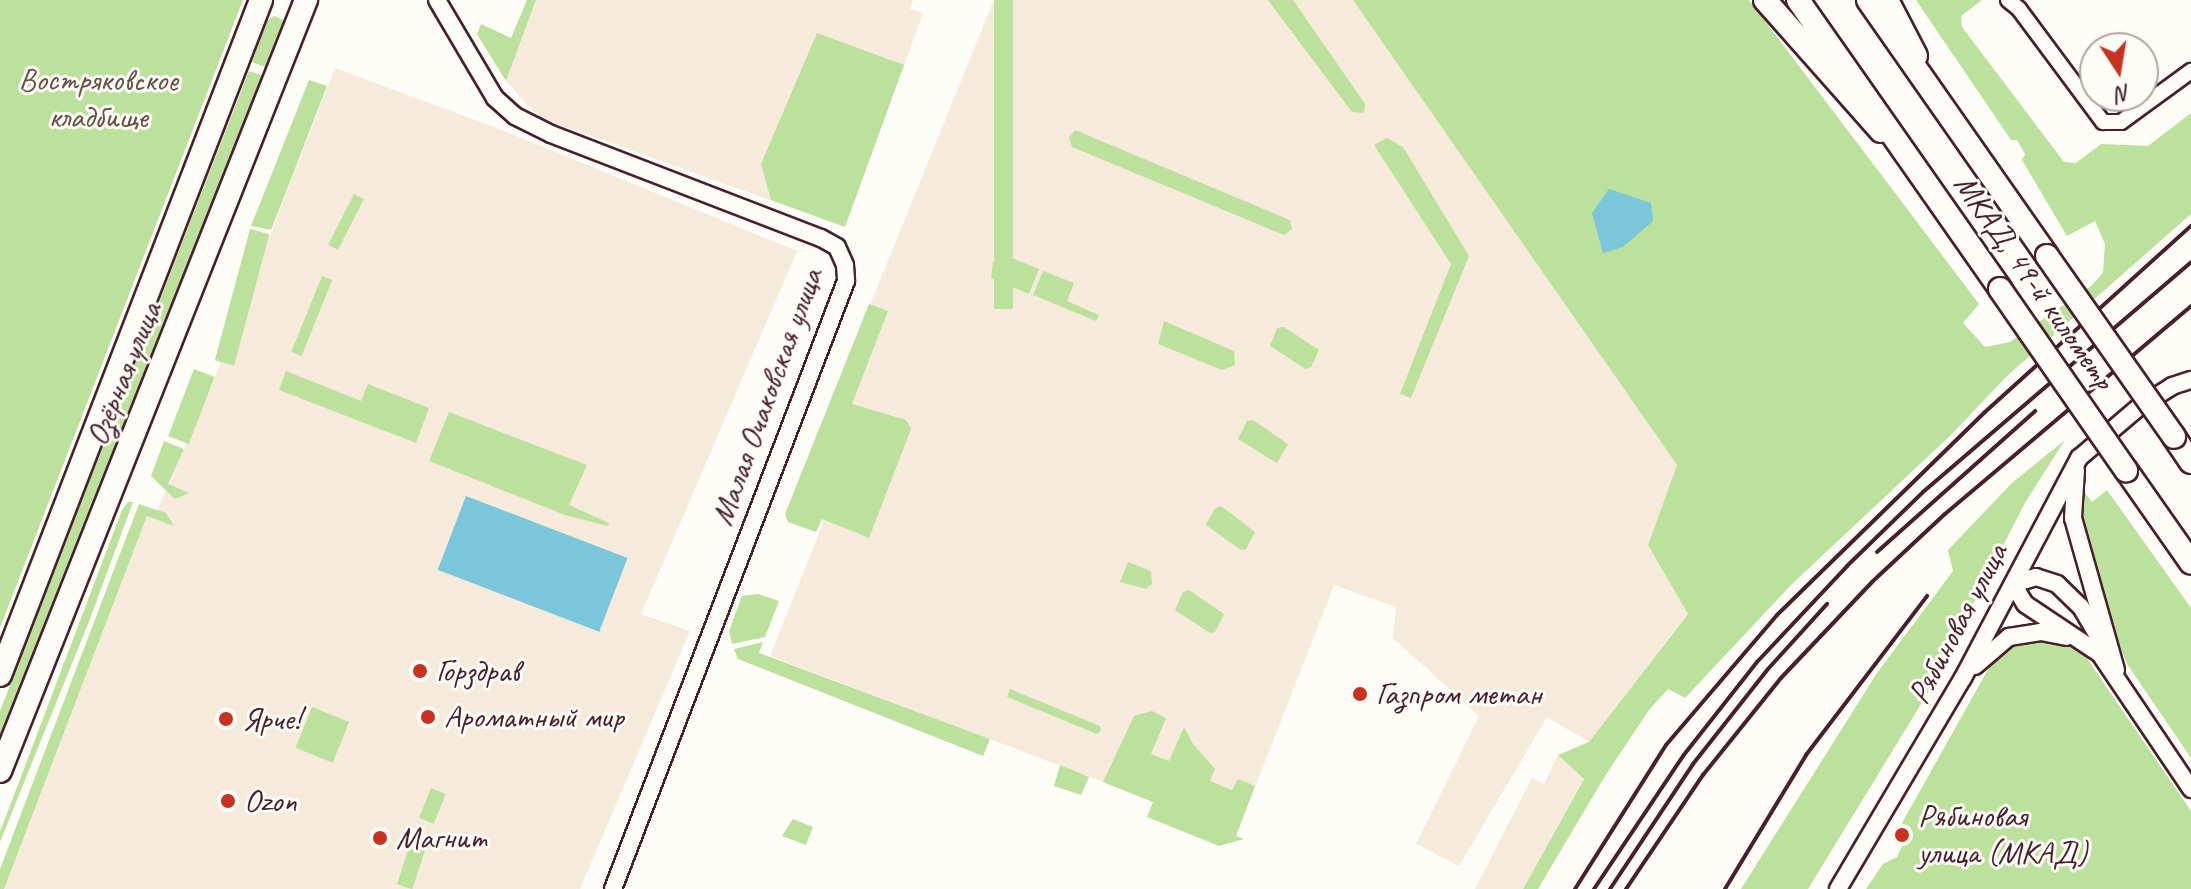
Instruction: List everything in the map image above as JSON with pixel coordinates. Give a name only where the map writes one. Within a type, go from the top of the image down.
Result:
[{"type":"main road","name":"Озёрная улица","points":[[0,675],[261,0]]},
{"type":"main road","name":"Озёрная улица","points":[[0,771],[306,0]]},
{"type":"main road","points":[[1765,0],[1797,40],[1912,163]]},
{"type":"main road","name":"МКАД, 49-й километр","points":[[1798,0],[2191,563]]},
{"type":"main road","name":"МКАД, 49-й километр","points":[[1876,2],[1935,93],[2191,462]]},
{"type":"street","name":"Малая Очаковская улица","points":[[437,0],[495,98],[515,116],[551,134],[821,238],[837,247],[845,265],[846,281],[613,889]]},
{"type":"street","points":[[2008,0],[2019,9],[2103,122],[2121,122],[2191,71]]},
{"type":"street","name":"Рябиновая улица","points":[[1838,889],[1963,678],[2077,463],[2096,440],[2146,402],[2191,380]]},
{"type":"street","points":[[2077,463],[2072,513],[2116,670]]},
{"type":"street","points":[[2125,690],[2091,622],[2070,594],[2037,577],[2013,584],[2029,608],[2100,654],[2191,789]]},
{"type":"street","points":[[1963,678],[1999,642],[2015,635],[2047,632],[2085,642]]},
{"type":"shaded area","points":[[536,0],[913,0],[910,9],[923,13],[845,227],[539,117],[506,81]]},
{"type":"shaded area","points":[[994,0],[1353,0],[1677,465],[1648,545],[1688,613],[1589,742],[1547,717],[1459,866],[1416,844],[1479,716],[1393,638],[1396,607],[1334,585],[1236,836],[1103,782],[770,656],[824,521],[788,507]]},
{"type":"shaded area","points":[[335,68],[502,130],[797,251],[641,614],[690,631],[580,889],[4,889],[147,516],[154,518],[215,377]]},
{"type":"shaded area","points":[[1558,755],[1584,778],[1523,889],[1475,889],[1532,778],[1544,784]]},
{"type":"green space","name":"Востряковское кладбище","points":[[0,0],[243,0],[0,628]]},
{"type":"green space","points":[[527,0],[536,0],[506,81],[477,34],[481,24],[511,38]]},
{"type":"green space","points":[[994,0],[1013,0],[1013,309],[994,309]]},
{"type":"green space","points":[[1268,0],[1293,0],[1365,104],[1364,113],[1352,112]]},
{"type":"green space","points":[[1353,0],[1749,0],[1979,304],[1963,323],[1985,347],[2010,342],[2091,286],[2103,273],[2105,244],[2095,221],[2067,236],[2022,160],[2025,154],[2017,140],[2011,140],[1916,0],[1982,0],[1961,16],[1962,27],[2064,162],[2076,163],[2101,144],[2148,146],[2191,113],[2191,214],[2007,376],[1951,435],[1793,583],[1685,698],[1668,689],[1649,710],[1605,776],[1538,889],[1523,889],[1584,779],[1558,755],[1589,742],[1688,614],[1648,545],[1677,465]]},
{"type":"green space","points":[[274,16],[286,21],[270,69],[252,62],[267,21]]},
{"type":"green space","points":[[817,33],[904,65],[845,227],[771,200],[761,164]]},
{"type":"green space","points":[[249,71],[267,77],[0,750],[0,711]]},
{"type":"green space","points":[[309,80],[327,86],[271,230],[251,226]]},
{"type":"green space","points":[[1075,130],[1290,220],[1292,229],[1284,235],[1072,147],[1069,138]]},
{"type":"green space","points":[[1387,138],[1403,147],[1469,256],[1411,398],[1400,394],[1451,264],[1374,145]]},
{"type":"green space","points":[[354,194],[364,199],[338,250],[328,245]]},
{"type":"green space","points":[[250,229],[269,234],[234,366],[215,360]]},
{"type":"green space","points":[[1002,254],[1039,269],[1029,294],[991,278],[993,262]]},
{"type":"green space","points":[[1043,271],[1074,283],[1067,301],[1099,315],[1096,321],[1033,295]]},
{"type":"green space","points":[[322,276],[332,280],[301,356],[291,352]]},
{"type":"green space","points":[[869,304],[888,311],[852,404],[906,420],[911,429],[869,538],[822,519],[816,532],[788,522],[785,514]]},
{"type":"green space","points":[[1164,321],[1234,351],[1235,365],[1222,370],[1158,344]]},
{"type":"green space","points":[[1284,327],[1319,350],[1311,367],[1306,369],[1270,346],[1277,328]]},
{"type":"green space","points":[[194,369],[215,377],[189,444],[168,436]]},
{"type":"green space","points":[[286,371],[361,401],[368,384],[429,408],[416,443],[279,390]]},
{"type":"green space","points":[[449,412],[587,465],[569,505],[609,523],[608,526],[565,515],[429,461]]},
{"type":"green space","points":[[1253,420],[1288,444],[1277,463],[1238,439],[1247,421]]},
{"type":"green space","points":[[2065,440],[2026,501],[1926,696],[1808,889],[1741,889],[1877,673],[1953,571],[1948,550],[2012,483]]},
{"type":"green space","points":[[164,441],[184,449],[168,484],[189,493],[175,499],[151,476]]},
{"type":"green space","points":[[2083,490],[2092,502],[2107,490],[2191,608],[2191,758],[2127,664],[2118,642],[2079,513]]},
{"type":"green space","points":[[128,502],[133,502],[90,619],[0,842],[0,832],[122,510]]},
{"type":"green space","points":[[139,504],[166,513],[174,526],[147,516],[4,889],[0,889],[0,869]]},
{"type":"green space","points":[[1221,506],[1255,532],[1246,549],[1241,550],[1206,525],[1215,508]]},
{"type":"green space","points":[[1128,562],[1151,571],[1152,584],[1146,589],[1120,582]]},
{"type":"green space","points":[[1189,590],[1224,614],[1215,632],[1210,633],[1175,610],[1183,592]]},
{"type":"green space","points":[[758,594],[779,601],[765,637],[732,644],[729,631],[742,596]]},
{"type":"green space","points":[[763,642],[759,653],[990,739],[983,756],[738,659],[734,649]]},
{"type":"green space","points":[[2029,642],[2055,643],[2074,648],[2086,657],[2191,811],[2191,889],[1866,889],[1883,864],[1897,857],[1910,830],[1902,823],[1995,657],[2006,648]]},
{"type":"green space","points":[[1010,689],[1100,726],[1101,731],[1097,734],[1007,697]]},
{"type":"green space","points":[[312,707],[349,722],[333,763],[296,748]]},
{"type":"green space","points":[[1152,711],[1166,718],[1151,754],[1169,761],[1184,727],[1193,744],[1215,769],[1210,781],[1232,790],[1238,779],[1255,786],[1236,836],[1244,839],[1219,846],[1147,817],[1153,802],[1103,782],[1134,716]]},
{"type":"green space","points":[[1060,765],[1089,777],[1081,795],[1054,786]]},
{"type":"green space","points":[[431,788],[446,794],[434,824],[419,818]]},
{"type":"green space","points":[[793,819],[813,827],[806,845],[782,836]]},
{"type":"green space","points":[[414,832],[429,837],[412,889],[397,884]]},
{"type":"water","points":[[1609,189],[1651,203],[1653,221],[1623,247],[1603,253],[1592,213]]},
{"type":"water","points":[[466,496],[628,558],[599,632],[438,570]]},
{"type":"railway","points":[[1575,889],[1666,745],[1777,615],[1985,412],[2191,226]]},
{"type":"railway","points":[[1594,889],[1683,756],[1757,662],[1847,566],[1923,492],[2191,262]]},
{"type":"railway","points":[[1626,889],[1703,775],[1781,678],[1872,582],[1945,514],[2191,306]]},
{"type":"railway","points":[[1877,552],[2035,411]]},
{"type":"railway","points":[[1725,889],[1806,755],[1927,596]]},
{"type":"railway","points":[[1610,889],[1693,764],[1768,669],[1827,604]]},
{"type":"place","name":"Горздрав","points":[[420,671]]},
{"type":"place","name":"Газпром метан","points":[[1360,694]]},
{"type":"place","name":"Ароматный мир","points":[[428,717]]},
{"type":"place","name":"Ярче!","points":[[226,719]]},
{"type":"place","name":"Ozon","points":[[228,801]]},
{"type":"place","name":"Рябиновая улица (МКАД)","points":[[1902,835]]},
{"type":"place","name":"Магнит","points":[[380,838]]}]
